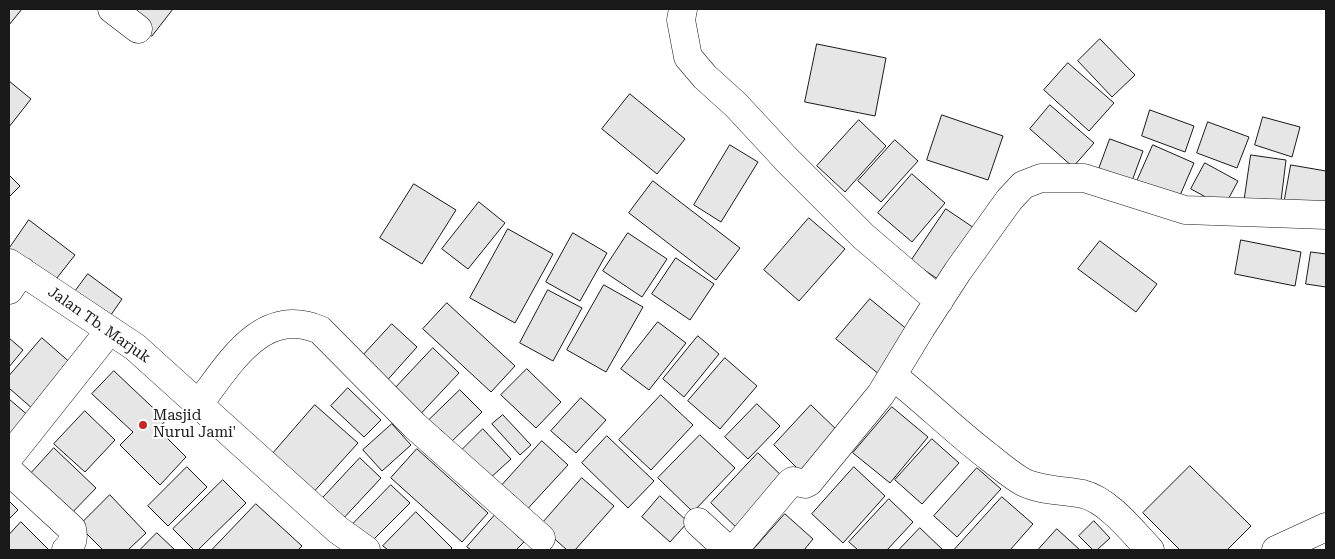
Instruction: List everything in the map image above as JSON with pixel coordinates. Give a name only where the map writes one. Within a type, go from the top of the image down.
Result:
[{"type":"street","points":[[112,9],[138,29]]},
{"type":"street","points":[[683,9],[681,20],[688,58],[863,236],[939,301]]},
{"type":"street","points":[[698,522],[725,547],[737,546],[790,483],[793,481],[805,484],[809,482],[881,394],[939,301],[1009,200],[1023,185],[1041,178],[1084,178],[1185,210],[1326,215]]},
{"type":"street","name":"Jalan Tb. Marjuk","points":[[13,275],[110,330],[135,347],[338,530],[366,550]]},
{"type":"street","points":[[198,404],[250,341],[263,332],[279,325],[294,323],[320,330],[415,426],[541,538]]},
{"type":"street","points":[[9,457],[110,330]]},
{"type":"street","points":[[892,376],[964,438],[1009,473],[1025,483],[1085,495],[1100,503],[1117,515],[1150,550]]},
{"type":"street","points":[[9,471],[72,529],[74,537],[71,545],[66,550]]},
{"type":"street","points":[[1276,550],[1326,527]]},
{"type":"building","points":[[9,9],[22,9],[9,25]]},
{"type":"building","points":[[116,9],[173,9],[152,36]]},
{"type":"building","points":[[1100,39],[1135,75],[1112,97],[1078,61]]},
{"type":"building","points":[[817,44],[886,58],[875,116],[805,102]]},
{"type":"building","points":[[1068,63],[1114,103],[1089,131],[1044,90]]},
{"type":"building","points":[[9,81],[31,99],[9,127]]},
{"type":"building","points":[[630,94],[685,139],[657,174],[602,129]]},
{"type":"building","points":[[1050,105],[1094,143],[1073,167],[1030,129]]},
{"type":"building","points":[[1150,110],[1194,126],[1185,152],[1142,136]]},
{"type":"building","points":[[942,115],[1003,136],[988,180],[927,160]]},
{"type":"building","points":[[1263,117],[1300,127],[1292,157],[1255,145]]},
{"type":"building","points":[[859,120],[886,146],[845,192],[817,166]]},
{"type":"building","points":[[1208,122],[1249,137],[1237,168],[1197,153]]},
{"type":"building","points":[[1110,139],[1143,151],[1129,189],[1096,177]]},
{"type":"building","points":[[895,140],[918,161],[881,202],[858,181]]},
{"type":"building","points":[[730,145],[758,162],[721,222],[694,205]]},
{"type":"building","points":[[1153,145],[1194,163],[1175,207],[1134,188]]},
{"type":"building","points":[[1251,155],[1286,160],[1280,209],[1244,203]]},
{"type":"building","points":[[1205,163],[1238,181],[1224,207],[1191,189]]},
{"type":"building","points":[[1291,165],[1326,171],[1326,212],[1284,204]]},
{"type":"building","points":[[912,174],[945,203],[912,242],[878,213]]},
{"type":"building","points":[[9,175],[20,186],[9,197]]},
{"type":"building","points":[[653,181],[740,248],[716,280],[629,213]]},
{"type":"building","points":[[414,184],[456,210],[422,264],[380,238]]},
{"type":"building","points":[[479,202],[505,223],[468,269],[442,249]]},
{"type":"building","points":[[946,209],[980,232],[945,284],[911,261]]},
{"type":"building","points":[[809,218],[845,249],[799,301],[764,270]]},
{"type":"building","points":[[29,220],[75,255],[53,283],[9,249]]},
{"type":"building","points":[[508,229],[553,254],[515,323],[470,298]]},
{"type":"building","points":[[573,233],[607,253],[580,301],[546,282]]},
{"type":"building","points":[[628,233],[667,259],[642,297],[603,271]]},
{"type":"building","points":[[1241,240],[1301,252],[1295,286],[1235,274]]},
{"type":"building","points":[[1100,241],[1157,284],[1136,312],[1078,269]]},
{"type":"building","points":[[1311,252],[1326,254],[1326,287],[1306,284]]},
{"type":"building","points":[[676,258],[714,284],[690,320],[652,294]]},
{"type":"building","points":[[88,274],[122,299],[106,322],[71,297]]},
{"type":"building","points":[[604,285],[643,307],[606,372],[567,350]]},
{"type":"building","points":[[548,290],[582,308],[553,361],[520,343]]},
{"type":"building","points":[[870,299],[914,335],[880,375],[836,339]]},
{"type":"building","points":[[447,303],[515,366],[491,392],[423,329]]},
{"type":"building","points":[[658,322],[686,343],[649,390],[621,369]]},
{"type":"building","points":[[392,324],[417,347],[383,385],[357,362]]},
{"type":"building","points":[[698,336],[719,354],[684,397],[663,379]]},
{"type":"building","points":[[9,338],[23,350],[9,367]]},
{"type":"building","points":[[42,338],[73,365],[34,410],[9,388],[9,376]]},
{"type":"building","points":[[433,348],[459,373],[413,422],[387,397]]},
{"type":"building","points":[[725,358],[757,386],[720,429],[688,401]]},
{"type":"building","points":[[527,369],[561,402],[536,428],[501,395]]},
{"type":"building","name":"Masjid Nurul Jami'","points":[[114,371],[166,420],[158,429],[186,457],[160,485],[120,445],[133,432],[92,394]]},
{"type":"building","points":[[348,388],[381,420],[364,437],[331,406]]},
{"type":"building","points":[[460,390],[482,412],[449,444],[427,422]]},
{"type":"building","points":[[661,395],[693,425],[651,470],[619,440]]},
{"type":"building","points":[[581,398],[606,420],[576,453],[551,431]]},
{"type":"building","points":[[9,399],[30,417],[9,440]]},
{"type":"building","points":[[757,404],[780,426],[748,459],[725,437]]},
{"type":"building","points":[[315,405],[358,443],[310,496],[269,458]]},
{"type":"building","points":[[811,405],[839,432],[801,472],[774,445]]},
{"type":"building","points":[[892,407],[928,437],[890,483],[853,453]]},
{"type":"building","points":[[85,411],[115,440],[85,472],[54,444]]},
{"type":"building","points":[[503,415],[531,445],[520,455],[492,424]]},
{"type":"building","points":[[392,424],[411,445],[382,471],[363,450]]},
{"type":"building","points":[[483,429],[511,459],[488,480],[461,451]]},
{"type":"building","points":[[700,435],[735,468],[693,512],[658,478]]},
{"type":"building","points":[[607,436],[654,481],[628,508],[582,463]]},
{"type":"building","points":[[932,439],[959,463],[922,504],[895,480]]},
{"type":"building","points":[[542,441],[568,465],[521,516],[495,493]]},
{"type":"building","points":[[54,448],[96,488],[67,518],[25,480]]},
{"type":"building","points":[[417,449],[488,513],[462,542],[391,478]]},
{"type":"building","points":[[758,453],[788,482],[741,532],[711,503]]},
{"type":"building","points":[[360,458],[381,478],[340,522],[319,502]]},
{"type":"building","points":[[1190,466],[1251,526],[1227,550],[1180,550],[1143,513]]},
{"type":"building","points":[[187,467],[207,487],[168,526],[148,506]]},
{"type":"building","points":[[854,467],[885,496],[843,543],[812,514]]},
{"type":"building","points":[[977,468],[1001,489],[957,537],[934,516]]},
{"type":"building","points":[[582,478],[614,506],[575,550],[567,550],[540,526]]},
{"type":"building","points":[[223,480],[246,503],[198,550],[194,550],[173,529]]},
{"type":"building","points":[[391,485],[410,503],[370,543],[352,525]]},
{"type":"building","points":[[110,495],[146,533],[128,550],[103,550],[79,526]]},
{"type":"building","points":[[660,496],[688,522],[670,542],[642,517]]},
{"type":"building","points":[[1002,497],[1033,524],[1010,550],[954,550]]},
{"type":"building","points":[[889,499],[913,522],[887,550],[858,550],[849,542]]},
{"type":"building","points":[[9,501],[18,510],[9,519]]},
{"type":"building","points":[[256,504],[302,546],[298,550],[213,549]]},
{"type":"building","points":[[416,512],[452,548],[450,550],[388,550],[383,546]]},
{"type":"building","points":[[785,514],[813,539],[804,550],[753,550]]},
{"type":"building","points":[[495,515],[524,542],[516,550],[471,550],[467,547]]},
{"type":"building","points":[[1094,521],[1110,538],[1097,550],[1093,550],[1079,536]]},
{"type":"building","points":[[21,522],[49,550],[9,550],[9,535]]},
{"type":"building","points":[[920,528],[943,550],[899,550]]},
{"type":"building","points":[[1057,529],[1080,550],[1038,550]]},
{"type":"building","points":[[157,533],[175,550],[140,550]]},
{"type":"place","name":"Masjid Nurul Jami'","points":[[143,425]]}]
